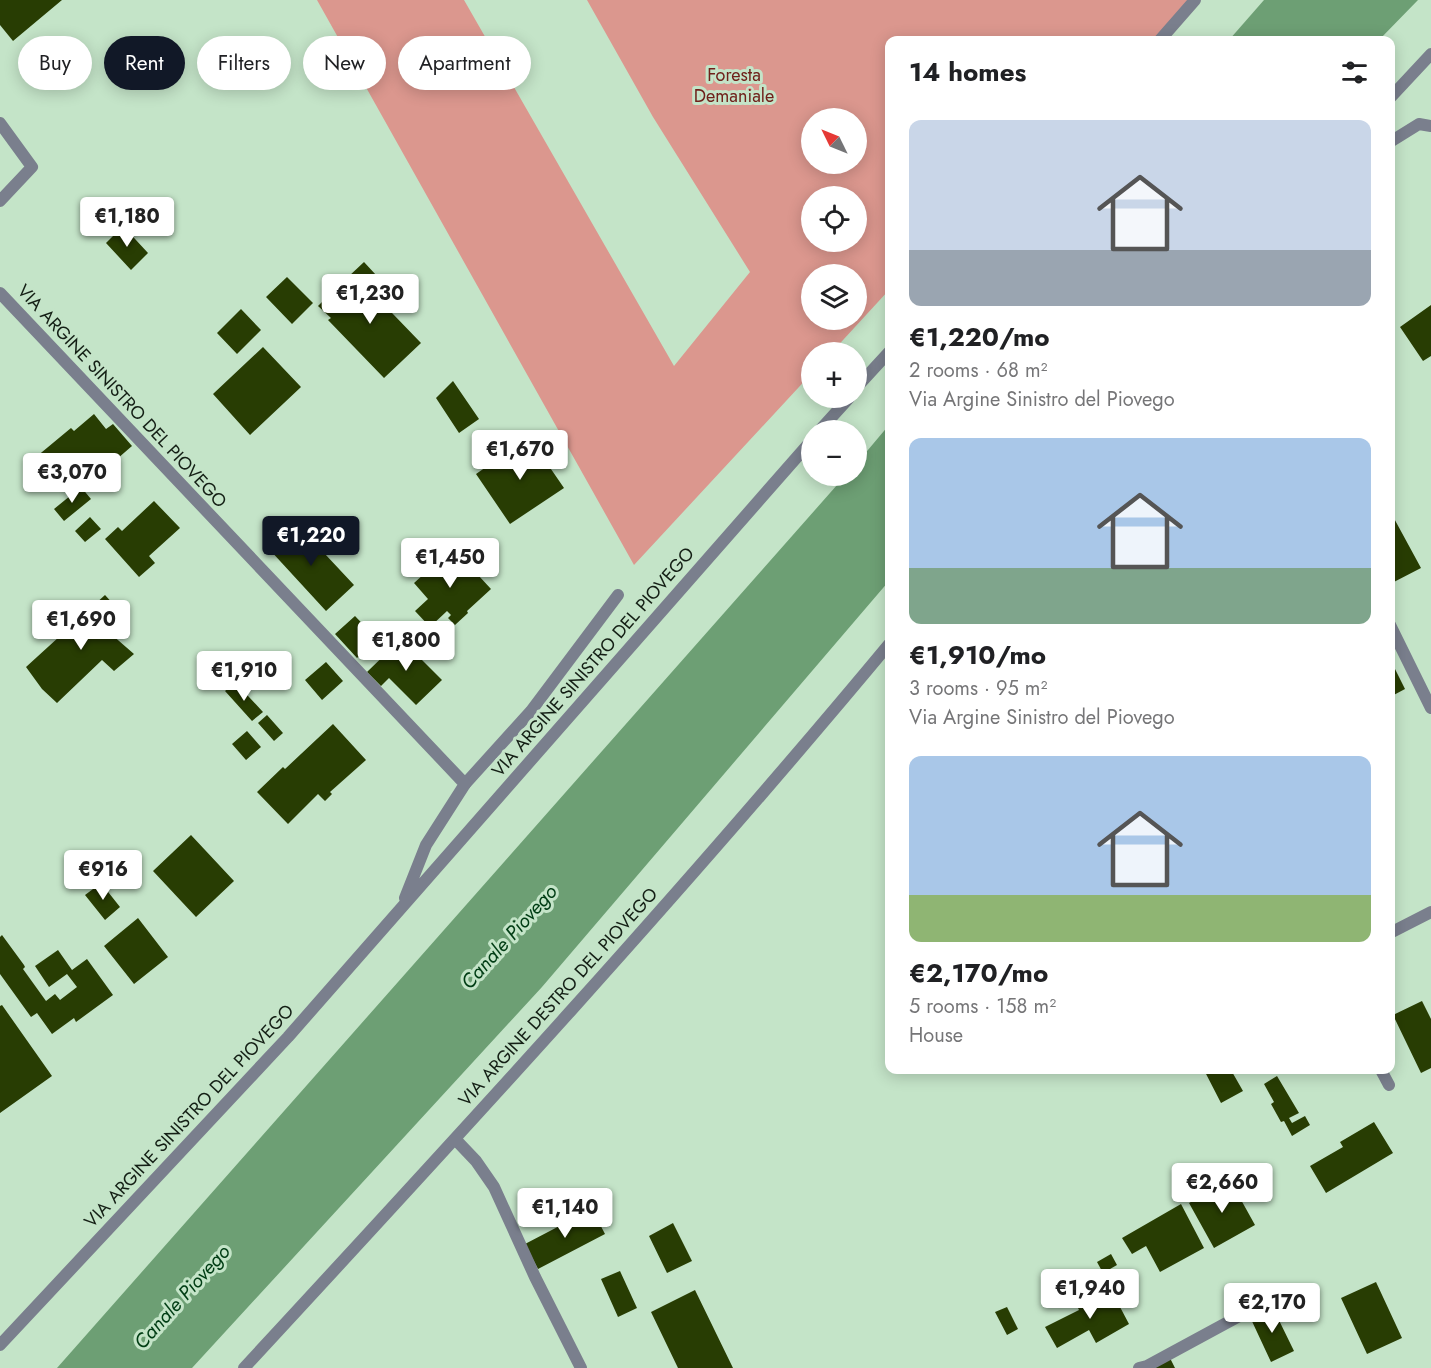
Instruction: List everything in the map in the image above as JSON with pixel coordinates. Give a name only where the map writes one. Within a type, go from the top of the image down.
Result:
[{"type":"street","points":[[1164,36],[1195,0]]},
{"type":"street","points":[[1395,93],[1431,54]]},
{"type":"street","points":[[0,123],[32,167],[0,201]]},
{"type":"street","points":[[1395,139],[1419,124],[1431,126]]},
{"type":"street","name":"VIA ARGINE SINISTRO DEL PIOVEGO","points":[[0,294],[465,784]]},
{"type":"street","points":[[867,376],[885,356]]},
{"type":"street","points":[[829,420],[840,408]]},
{"type":"street","name":"VIA ARGINE SINISTRO DEL PIOVEGO","points":[[0,1345],[288,1037],[801,452]]},
{"type":"street","name":"VIA ARGINE SINISTRO DEL PIOVEGO","points":[[401,907],[426,845],[465,784],[531,711],[618,595]]},
{"type":"street","points":[[1395,635],[1431,708]]},
{"type":"street","name":"VIA ARGINE DESTRO DEL PIOVEGO","points":[[244,1368],[456,1140],[796,755],[885,649]]},
{"type":"street","points":[[1395,930],[1431,912]]},
{"type":"street","points":[[1383,1074],[1389,1085]]},
{"type":"street","points":[[456,1140],[476,1161],[494,1187],[535,1277],[581,1368]]},
{"type":"street","points":[[1139,1368],[1147,1366],[1244,1314]]},
{"type":"green space","name":"Foresta Demaniale","points":[[317,0],[464,0],[485,36],[398,36],[398,90],[516,90],[674,366],[750,272],[653,117],[587,0],[1195,0],[1164,36],[885,36],[885,294],[867,314],[867,264],[801,264],[801,330],[852,330],[841,342],[801,342],[801,385],[634,565],[367,90],[386,90],[386,36],[337,36]]},
{"type":"water","points":[[1264,0],[1418,0],[1383,36],[1232,36]]},
{"type":"water","name":"Canale Piovego","points":[[885,430],[885,586],[542,987],[192,1368],[57,1368],[836,486],[867,486],[867,451]]},
{"type":"building","points":[[0,0],[62,0],[13,41],[0,25]]},
{"type":"building","points":[[123,226],[148,253],[131,270],[106,243]]},
{"type":"building","points":[[364,262],[376,275],[365,285],[421,343],[384,378],[328,320],[331,318],[318,306],[336,288],[348,301],[360,290],[348,277]]},
{"type":"building","points":[[287,277],[313,303],[292,324],[266,297]]},
{"type":"building","points":[[1431,305],[1431,356],[1423,361],[1400,327]]},
{"type":"building","points":[[241,309],[261,330],[237,354],[217,333]]},
{"type":"building","points":[[263,347],[301,387],[250,435],[213,394]]},
{"type":"building","points":[[453,381],[479,419],[459,433],[436,398]]},
{"type":"building","points":[[94,414],[106,429],[113,424],[132,446],[88,484],[62,454],[38,473],[30,462],[71,428],[74,431]]},
{"type":"building","points":[[529,437],[564,488],[510,524],[476,474]]},
{"type":"building","points":[[81,487],[91,499],[64,521],[54,509]]},
{"type":"building","points":[[154,501],[180,528],[149,556],[155,563],[139,577],[105,539],[118,527],[122,531]]},
{"type":"building","points":[[90,517],[101,529],[85,542],[75,531]]},
{"type":"building","points":[[1395,520],[1421,568],[1395,581]]},
{"type":"building","points":[[296,523],[354,585],[326,611],[269,549]]},
{"type":"building","points":[[453,548],[491,589],[455,625],[448,618],[451,615],[447,611],[430,627],[415,611],[428,599],[414,583]]},
{"type":"building","points":[[105,595],[126,618],[111,634],[134,654],[114,671],[102,660],[57,703],[42,689],[26,667]]},
{"type":"building","points":[[355,616],[377,639],[357,658],[335,634]]},
{"type":"building","points":[[401,639],[442,680],[416,705],[389,678],[381,686],[367,672]]},
{"type":"building","points":[[326,662],[343,681],[322,700],[305,680]]},
{"type":"building","points":[[1395,669],[1405,689],[1395,694]]},
{"type":"building","points":[[235,682],[263,712],[252,721],[225,691]]},
{"type":"building","points":[[267,715],[283,733],[274,741],[258,723]]},
{"type":"building","points":[[333,724],[366,760],[330,792],[332,794],[325,801],[318,794],[288,824],[257,792]]},
{"type":"building","points":[[247,731],[261,747],[246,760],[232,744]]},
{"type":"building","points":[[191,835],[234,881],[196,917],[153,871]]},
{"type":"building","points":[[101,883],[120,907],[105,920],[85,895]]},
{"type":"building","points":[[138,918],[168,957],[134,984],[104,946]]},
{"type":"building","points":[[2,935],[46,1001],[55,994],[60,1000],[77,987],[67,974],[49,987],[35,966],[58,950],[72,970],[87,959],[113,995],[76,1022],[74,1018],[52,1034],[37,1013],[31,1017],[0,974],[0,937]]},
{"type":"building","points":[[1422,1001],[1431,1019],[1431,1068],[1421,1073],[1395,1019],[1395,1014]]},
{"type":"building","points":[[2,1005],[52,1076],[0,1113],[0,1006]]},
{"type":"building","points":[[1206,1074],[1233,1074],[1243,1091],[1221,1103]]},
{"type":"building","points":[[1277,1076],[1299,1113],[1289,1118],[1292,1123],[1305,1116],[1310,1125],[1292,1136],[1271,1104],[1274,1102],[1264,1084]]},
{"type":"building","points":[[1374,1122],[1393,1153],[1326,1193],[1310,1166],[1343,1147],[1340,1142]]},
{"type":"building","points":[[1230,1180],[1255,1225],[1214,1248],[1189,1203]]},
{"type":"building","points":[[1181,1204],[1204,1248],[1160,1272],[1146,1246],[1132,1254],[1122,1238]]},
{"type":"building","points":[[592,1209],[605,1234],[538,1269],[525,1244]]},
{"type":"building","points":[[673,1223],[692,1261],[667,1273],[649,1236]]},
{"type":"building","points":[[1111,1254],[1117,1265],[1103,1273],[1097,1262]]},
{"type":"building","points":[[620,1271],[637,1308],[618,1317],[601,1279]]},
{"type":"building","points":[[1376,1282],[1402,1338],[1367,1354],[1341,1298]]},
{"type":"building","points":[[1110,1288],[1129,1324],[1096,1343],[1089,1330],[1057,1348],[1045,1327],[1079,1310],[1077,1306]]},
{"type":"building","points":[[695,1290],[733,1368],[678,1368],[651,1312]]},
{"type":"building","points":[[1272,1306],[1294,1351],[1271,1362],[1250,1317]]},
{"type":"building","points":[[1007,1307],[1018,1329],[1007,1335],[995,1312]]},
{"type":"building","points":[[1170,1358],[1175,1368],[1154,1368]]}]
